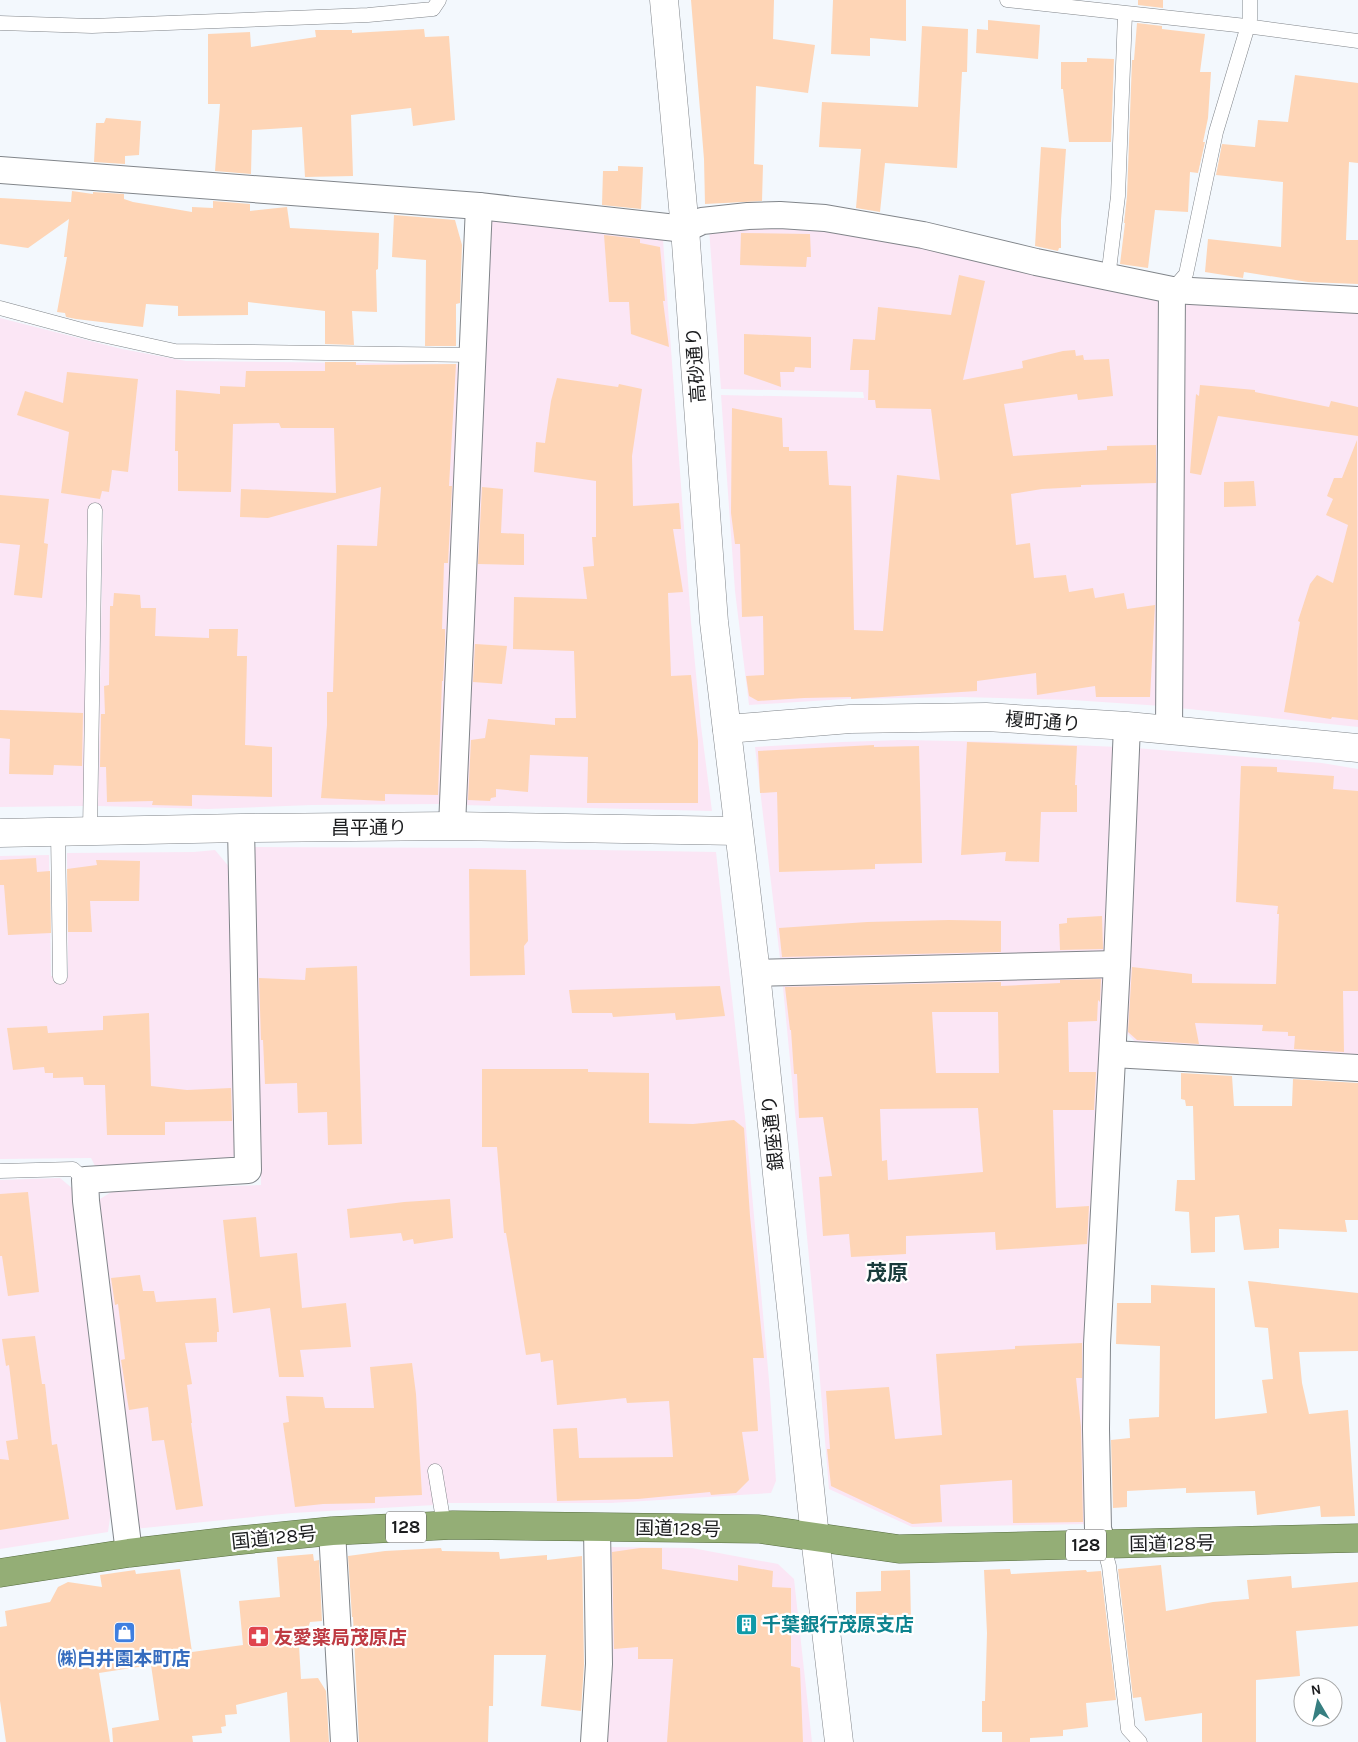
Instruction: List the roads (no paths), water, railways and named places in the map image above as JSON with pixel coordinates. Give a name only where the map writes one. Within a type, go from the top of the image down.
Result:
[{"type":"highway","name":"国道128号","points":[[0,1572],[129,1553],[232,1541],[332,1531],[444,1525],[759,1530],[815,1536],[899,1549],[1358,1538]]},
{"type":"street","name":"高砂通り","points":[[664,0],[685,229],[714,622],[728,729]]},
{"type":"street","points":[[0,170],[479,206],[685,229],[702,221],[748,216],[780,215],[825,218],[923,235],[1108,278],[1172,290],[1358,300]]},
{"type":"street","points":[[452,826],[479,206]]},
{"type":"street","points":[[1169,730],[1172,290]]},
{"type":"street","name":"榎町通り","points":[[728,729],[850,719],[986,717],[1127,726],[1358,748]]},
{"type":"street","points":[[1103,1544],[1098,1529],[1097,1344],[1113,1054],[1127,726]]},
{"type":"street","name":"銀座通り","points":[[728,729],[839,1742]]},
{"type":"street","name":"昌平通り","points":[[0,833],[452,826],[738,831]]},
{"type":"street","points":[[129,1553],[85,1180],[248,1170],[241,828]]},
{"type":"street","points":[[756,973],[1117,964]]},
{"type":"street","points":[[1113,1054],[1358,1068]]},
{"type":"street","points":[[594,1742],[599,1664],[597,1528]]},
{"type":"street","points":[[332,1531],[344,1742]]},
{"type":"lane","points":[[0,23],[92,26],[368,15],[433,9],[439,0]]},
{"type":"lane","points":[[1007,0],[1246,26],[1358,41]]},
{"type":"lane","points":[[1172,290],[1186,274],[1216,132],[1246,26],[1250,19],[1250,0]]},
{"type":"lane","points":[[1108,278],[1118,196],[1125,14]]},
{"type":"lane","points":[[0,308],[93,333],[175,351],[472,356]]},
{"type":"lane","points":[[90,831],[95,510]]},
{"type":"lane","points":[[58,832],[60,977]]},
{"type":"lane","points":[[0,1171],[73,1168],[85,1180]]},
{"type":"lane","points":[[435,1471],[444,1525]]},
{"type":"lane","points":[[1103,1544],[1109,1566],[1128,1729],[1140,1742]]},
{"type":"place","name":"千葉銀行茂原支店","points":[[746,1624]]},
{"type":"place","name":"㈱白井園本町店","points":[[124,1632]]},
{"type":"place","name":"友愛薬局茂原店","points":[[258,1637]]},
{"type":"district","name":"茂原","points":[[887,1273]]}]
